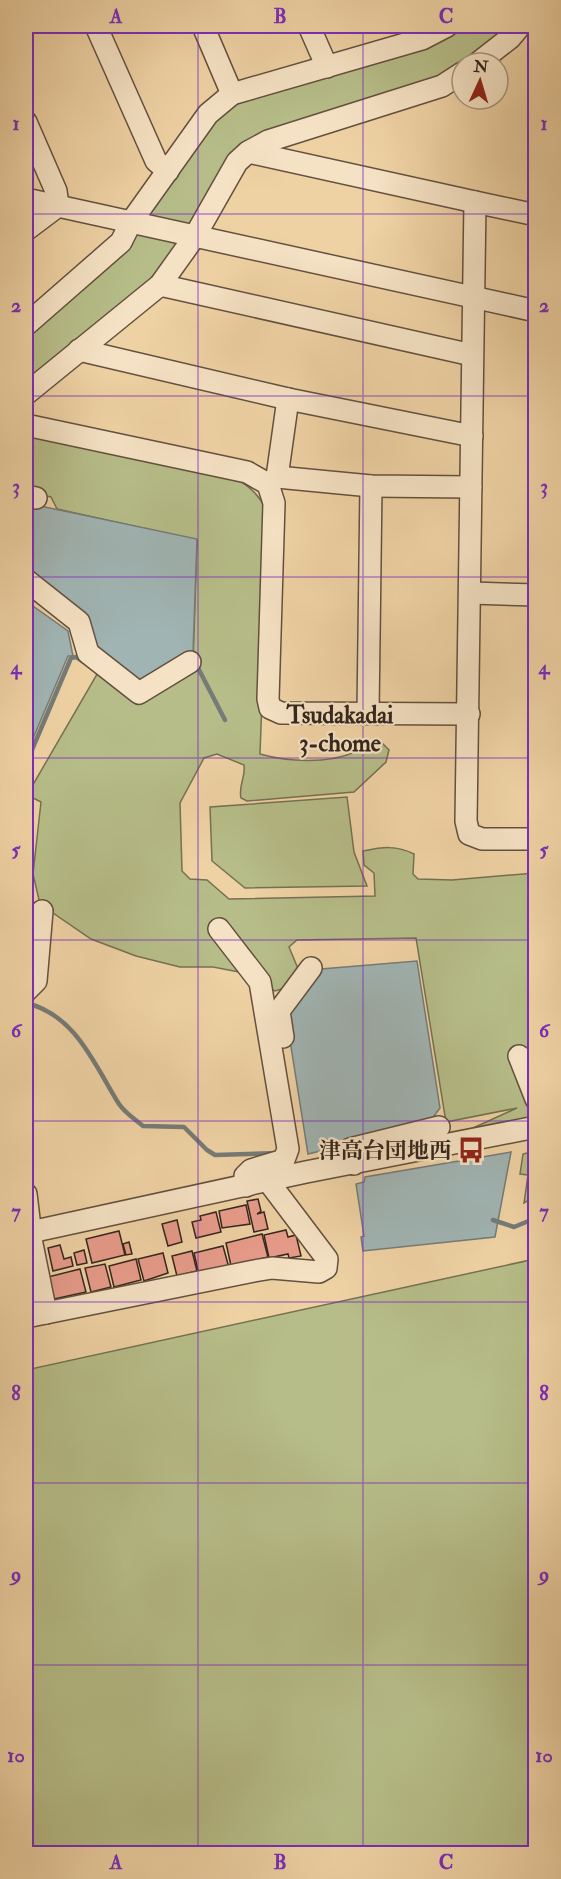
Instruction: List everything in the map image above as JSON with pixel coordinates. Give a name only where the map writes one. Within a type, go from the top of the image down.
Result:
[{"type":"street","points":[[96,26],[156,161],[168,171]]},
{"type":"street","points":[[203,26],[232,94]]},
{"type":"street","points":[[309,26],[327,67]]},
{"type":"street","points":[[26,325],[121,242],[131,222],[208,114],[232,94],[327,67],[419,32],[447,26]]},
{"type":"street","points":[[493,51],[510,38],[520,26]]},
{"type":"street","points":[[26,394],[160,285],[195,236],[237,162],[248,152],[268,141],[442,86],[450,81]]},
{"type":"street","points":[[26,122],[56,191],[58,206]]},
{"type":"street","points":[[248,152],[536,215]]},
{"type":"street","points":[[26,199],[536,311]]},
{"type":"street","points":[[475,202],[466,821],[469,834],[482,839],[536,839]]},
{"type":"street","points":[[26,230],[58,206]]},
{"type":"street","points":[[160,285],[472,355]]},
{"type":"street","points":[[79,350],[288,399],[472,436]]},
{"type":"street","points":[[288,399],[272,481],[274,503],[268,699],[270,708],[281,713],[468,714]]},
{"type":"street","points":[[26,425],[247,472],[272,481],[471,488]]},
{"type":"street","points":[[368,713],[371,486]]},
{"type":"street","points":[[26,580],[79,622],[88,653],[140,693],[190,662]]},
{"type":"street","points":[[471,593],[536,595]]},
{"type":"street","points":[[26,991],[36,981],[42,911]]},
{"type":"street","points":[[219,929],[260,982],[288,1149],[284,1160],[251,1170],[245,1176],[246,1186]]},
{"type":"street","points":[[306,1173],[279,1011],[311,968]]},
{"type":"street","points":[[519,1056],[536,1099]]},
{"type":"street","points":[[354,1164],[350,1149],[439,1127]]},
{"type":"street","points":[[28,1233],[306,1173],[536,1127]]},
{"type":"street","points":[[26,1317],[263,1269],[319,1272],[326,1268],[327,1259],[268,1181]]},
{"type":"street","points":[[26,1194],[28,1233],[46,1313]]},
{"type":"green space","points":[[456,26],[513,26],[485,51],[450,51],[450,73],[266,137],[189,227],[149,220],[149,213],[190,146],[235,100]]},
{"type":"green space","points":[[141,231],[180,240],[156,283],[26,389],[26,332],[131,234]]},
{"type":"green space","points":[[26,432],[235,478],[259,498],[269,515],[260,754],[283,759],[320,760],[344,756],[376,741],[380,741],[389,750],[386,762],[354,792],[247,801],[241,798],[240,794],[244,765],[217,754],[204,758],[180,803],[182,871],[190,879],[207,880],[229,899],[375,896],[374,873],[364,865],[363,851],[383,848],[401,849],[414,854],[413,874],[418,879],[452,880],[535,873],[535,1088],[515,1059],[535,1110],[535,1118],[460,1134],[517,1108],[446,1122],[416,938],[297,940],[289,947],[299,971],[291,986],[275,991],[239,972],[213,967],[180,967],[136,956],[91,939],[40,904],[33,874],[41,802],[27,795],[100,669],[193,666],[197,540],[57,509],[51,497],[26,492]]},
{"type":"green space","points":[[347,797],[354,852],[367,886],[245,888],[212,861],[210,807]]},
{"type":"green space","points":[[535,1151],[535,1196],[524,1203],[528,1175],[520,1174],[523,1154]]},
{"type":"green space","points":[[535,1259],[535,1853],[26,1853],[26,1370]]},
{"type":"shaded area","points":[[26,503],[197,539],[193,652],[141,687],[91,647],[26,574]]},
{"type":"shaded area","points":[[26,601],[68,631],[73,656],[68,656],[26,755]]},
{"type":"shaded area","points":[[417,961],[440,1108],[427,1125],[308,1154],[286,1015],[321,969]]},
{"type":"shaded area","points":[[511,1152],[495,1237],[363,1251],[361,1237],[364,1236],[356,1184],[364,1182],[365,1177]]},
{"type":"building","points":[[258,1199],[261,1211],[257,1214],[264,1212],[268,1229],[254,1232],[247,1201]]},
{"type":"building","points":[[246,1205],[250,1224],[222,1228],[219,1211]]},
{"type":"building","points":[[216,1212],[221,1232],[196,1238],[192,1222],[201,1220],[200,1216]]},
{"type":"building","points":[[177,1220],[182,1242],[168,1246],[162,1224]]},
{"type":"building","points":[[286,1230],[288,1237],[296,1235],[301,1256],[289,1258],[288,1254],[269,1258],[264,1235]]},
{"type":"building","points":[[119,1231],[125,1255],[92,1263],[86,1239]]},
{"type":"building","points":[[262,1234],[268,1257],[231,1266],[226,1243]]},
{"type":"building","points":[[129,1242],[132,1254],[126,1255],[123,1244]]},
{"type":"building","points":[[60,1245],[64,1259],[71,1257],[73,1266],[53,1271],[48,1248]]},
{"type":"building","points":[[223,1246],[229,1268],[199,1275],[194,1253]]},
{"type":"building","points":[[84,1250],[87,1263],[77,1265],[74,1253]]},
{"type":"building","points":[[192,1251],[197,1271],[177,1276],[172,1256]]},
{"type":"building","points":[[163,1253],[168,1273],[144,1281],[138,1259]]},
{"type":"building","points":[[136,1259],[141,1280],[114,1287],[109,1266]]},
{"type":"building","points":[[105,1264],[111,1287],[91,1292],[85,1268]]},
{"type":"building","points":[[80,1269],[86,1292],[54,1299],[48,1277]]},
{"type":"building","points":[[29,1281],[35,1305],[26,1307],[26,1282]]},
{"type":"waterway","points":[[26,764],[71,658],[76,657],[84,662]]},
{"type":"waterway","points":[[196,664],[225,720]]},
{"type":"waterway","points":[[26,1003],[43,1009],[58,1018],[71,1030],[92,1058],[119,1104],[143,1126],[184,1127],[215,1155],[278,1153]]},
{"type":"waterway","points":[[493,1220],[514,1227],[536,1218]]},
{"type":"place","name":"津高台団地西","points":[[471,1150]]},
{"type":"district","name":"Tsudakadai 3-chome","points":[[340,729]]}]
